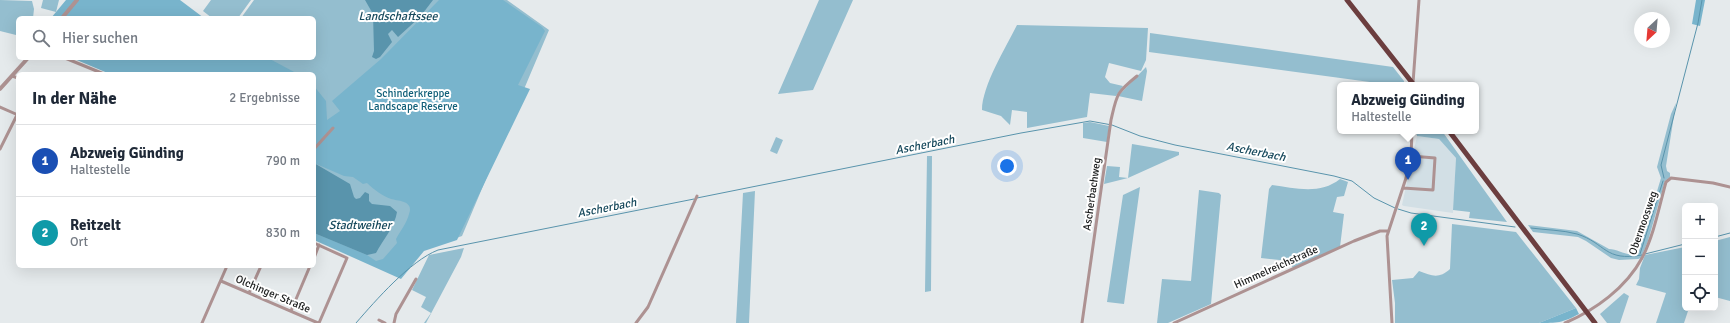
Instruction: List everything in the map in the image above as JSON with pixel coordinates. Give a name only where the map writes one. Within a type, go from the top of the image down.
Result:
[{"type":"highway","points":[[1347,0],[1411,82]]},
{"type":"highway","points":[[1451,134],[1595,323]]},
{"type":"street","points":[[64,16],[77,0]]},
{"type":"street","points":[[1413,82],[1420,0]]},
{"type":"street","points":[[0,90],[26,60]]},
{"type":"street","points":[[70,60],[99,72]]},
{"type":"street","points":[[12,76],[16,77]]},
{"type":"street","name":"Ascherbachweg","points":[[1082,323],[1111,125],[1117,96],[1122,89],[1137,76]]},
{"type":"street","points":[[0,107],[16,114]]},
{"type":"street","points":[[0,149],[16,119]]},
{"type":"street","points":[[316,147],[333,128]]},
{"type":"street","points":[[1392,323],[1388,231],[1403,188],[1411,156],[1412,134]]},
{"type":"street","points":[[1403,188],[1433,190],[1435,158],[1411,156]]},
{"type":"street","name":"Obermoosweg","points":[[1565,323],[1591,310],[1620,286],[1635,269],[1645,251],[1666,182],[1671,178],[1713,183],[1730,187]]},
{"type":"street","points":[[636,323],[648,307],[697,196]]},
{"type":"street","name":"Himmelreichstraße","points":[[1174,323],[1354,241],[1380,231],[1388,231]]},
{"type":"street","points":[[316,244],[347,258],[319,323]]},
{"type":"street","points":[[316,253],[319,245]]},
{"type":"street","points":[[202,323],[227,268]]},
{"type":"street","points":[[249,293],[260,268]]},
{"type":"street","points":[[290,311],[309,268]]},
{"type":"street","points":[[394,323],[396,314],[416,279]]},
{"type":"street","name":"Olchinger Straße","points":[[221,281],[319,323]]},
{"type":"street","points":[[379,320],[385,323]]},
{"type":"shaded area","points":[[1417,136],[1439,139],[1456,158],[1453,213],[1402,205]]},
{"type":"green space","points":[[0,0],[32,1],[34,9],[33,16],[16,16],[16,35],[0,31]]},
{"type":"green space","points":[[43,0],[59,0],[56,12],[41,8]]},
{"type":"green space","points":[[66,0],[180,0],[201,16],[53,16]]},
{"type":"green space","points":[[211,0],[251,0],[239,16],[209,16],[203,11]]},
{"type":"green space","name":"Schinderkreppe Landscape Reserve","points":[[254,0],[507,0],[549,30],[462,236],[420,251],[398,275],[316,238],[316,72],[119,72],[91,60],[316,60],[316,16],[242,16]]},
{"type":"green space","name":"Schinderkreppe Landscape Reserve","points":[[439,0],[503,0],[542,27],[545,31],[518,85],[530,89],[457,240],[424,251],[401,279],[316,241],[316,234],[367,255],[376,261],[383,259],[397,243],[396,239],[407,221],[410,210],[408,204],[405,202],[391,199],[367,183],[363,184],[353,177],[344,176],[316,164],[316,88],[326,101],[327,120],[340,111],[332,101],[381,59]]},
{"type":"green space","points":[[819,0],[853,0],[813,90],[778,94]]},
{"type":"green space","points":[[1696,0],[1705,0],[1700,26],[1692,24]]},
{"type":"green space","points":[[1017,25],[1148,28],[1146,60],[1141,71],[1109,63],[1105,77],[1110,83],[1123,86],[1116,96],[1090,93],[1087,117],[1027,128],[1027,112],[1012,110],[1010,125],[1001,116],[982,110],[983,100],[990,78]]},
{"type":"green space","points":[[1150,33],[1393,67],[1404,82],[1370,82],[1149,52]]},
{"type":"green space","points":[[77,60],[272,60],[294,72],[105,72]]},
{"type":"green space","points":[[1146,67],[1147,71],[1142,101],[1118,96]]},
{"type":"green space","points":[[1676,103],[1666,166],[1667,171],[1670,173],[1670,177],[1665,181],[1648,241],[1641,258],[1619,260],[1611,258],[1578,237],[1533,232],[1528,225],[1577,231],[1609,249],[1628,254],[1639,251],[1661,178],[1657,167],[1671,114]]},
{"type":"green space","points":[[1090,122],[1109,126],[1107,142],[1083,138],[1083,123]]},
{"type":"green space","points":[[1417,134],[1444,134],[1507,222],[1469,218],[1470,212],[1453,210],[1456,158],[1439,139],[1417,136]]},
{"type":"green space","points":[[776,137],[783,140],[777,154],[770,151]]},
{"type":"green space","points":[[1132,144],[1179,152],[1179,155],[1128,178]]},
{"type":"green space","points":[[927,156],[932,156],[931,291],[925,292]]},
{"type":"green space","points":[[1107,166],[1120,167],[1119,177],[1128,178],[1104,184]]},
{"type":"green space","points":[[1340,179],[1348,182],[1344,196],[1337,197],[1333,212],[1344,214],[1340,247],[1293,268],[1289,261],[1261,258],[1269,189],[1272,185],[1298,189],[1316,189],[1332,184]]},
{"type":"green space","points":[[1140,187],[1124,304],[1107,302],[1123,195]]},
{"type":"green space","points":[[1199,190],[1219,193],[1221,195],[1211,304],[1168,323],[1157,323],[1162,279],[1191,281]]},
{"type":"green space","points":[[755,191],[749,323],[736,323],[743,193]]},
{"type":"green space","points":[[1452,224],[1516,232],[1576,308],[1539,323],[1395,323],[1395,303],[1392,280],[1413,278],[1419,271],[1435,276],[1450,269]]},
{"type":"green space","points":[[1730,237],[1730,301],[1718,298],[1718,240]]},
{"type":"green space","points":[[464,248],[461,257],[426,323],[424,323],[431,313],[421,307],[426,297],[412,290],[429,255]]},
{"type":"green space","points":[[1682,248],[1682,311],[1688,311],[1684,323],[1656,323],[1666,293],[1636,285],[1645,255]]},
{"type":"green space","points":[[1624,293],[1629,296],[1620,323],[1607,323],[1600,314]]},
{"type":"green space","points":[[1576,308],[1579,314],[1564,321],[1555,323],[1539,323]]},
{"type":"water","name":"Landschaftssee","points":[[365,0],[433,0],[420,17],[398,37],[392,30],[388,34],[392,42],[380,57],[376,59],[372,57],[374,51],[373,14]]},
{"type":"water","name":"Stadtweiher","points":[[316,164],[350,184],[356,199],[360,198],[365,192],[369,194],[369,201],[372,204],[390,206],[397,212],[391,228],[376,253],[367,255],[316,234]]},
{"type":"waterway","points":[[1664,178],[1661,165],[1698,23],[1702,0]]},
{"type":"waterway","name":"Ascherbach","points":[[697,198],[1021,133],[1090,121],[1112,125],[1140,136],[1175,145],[1334,176],[1352,181],[1374,198],[1395,208]]},
{"type":"waterway","points":[[1640,254],[1663,181]]},
{"type":"waterway","name":"Ascherbach","points":[[356,323],[383,293],[405,272],[427,255],[438,250],[694,199]]},
{"type":"waterway","name":"Ascherbach","points":[[1398,209],[1411,213],[1515,227]]},
{"type":"waterway","name":"Ascherbach","points":[[1531,228],[1577,234],[1587,238],[1612,254],[1620,256],[1642,255]]},
{"type":"waterway","name":"Ascherbach","points":[[1718,236],[1730,233]]},
{"type":"waterway","name":"Ascherbach","points":[[1645,254],[1682,245]]},
{"type":"place","name":"Abzweig Günding","points":[[1408,180]]},
{"type":"place","name":"Reitzelt","points":[[1424,246]]}]
